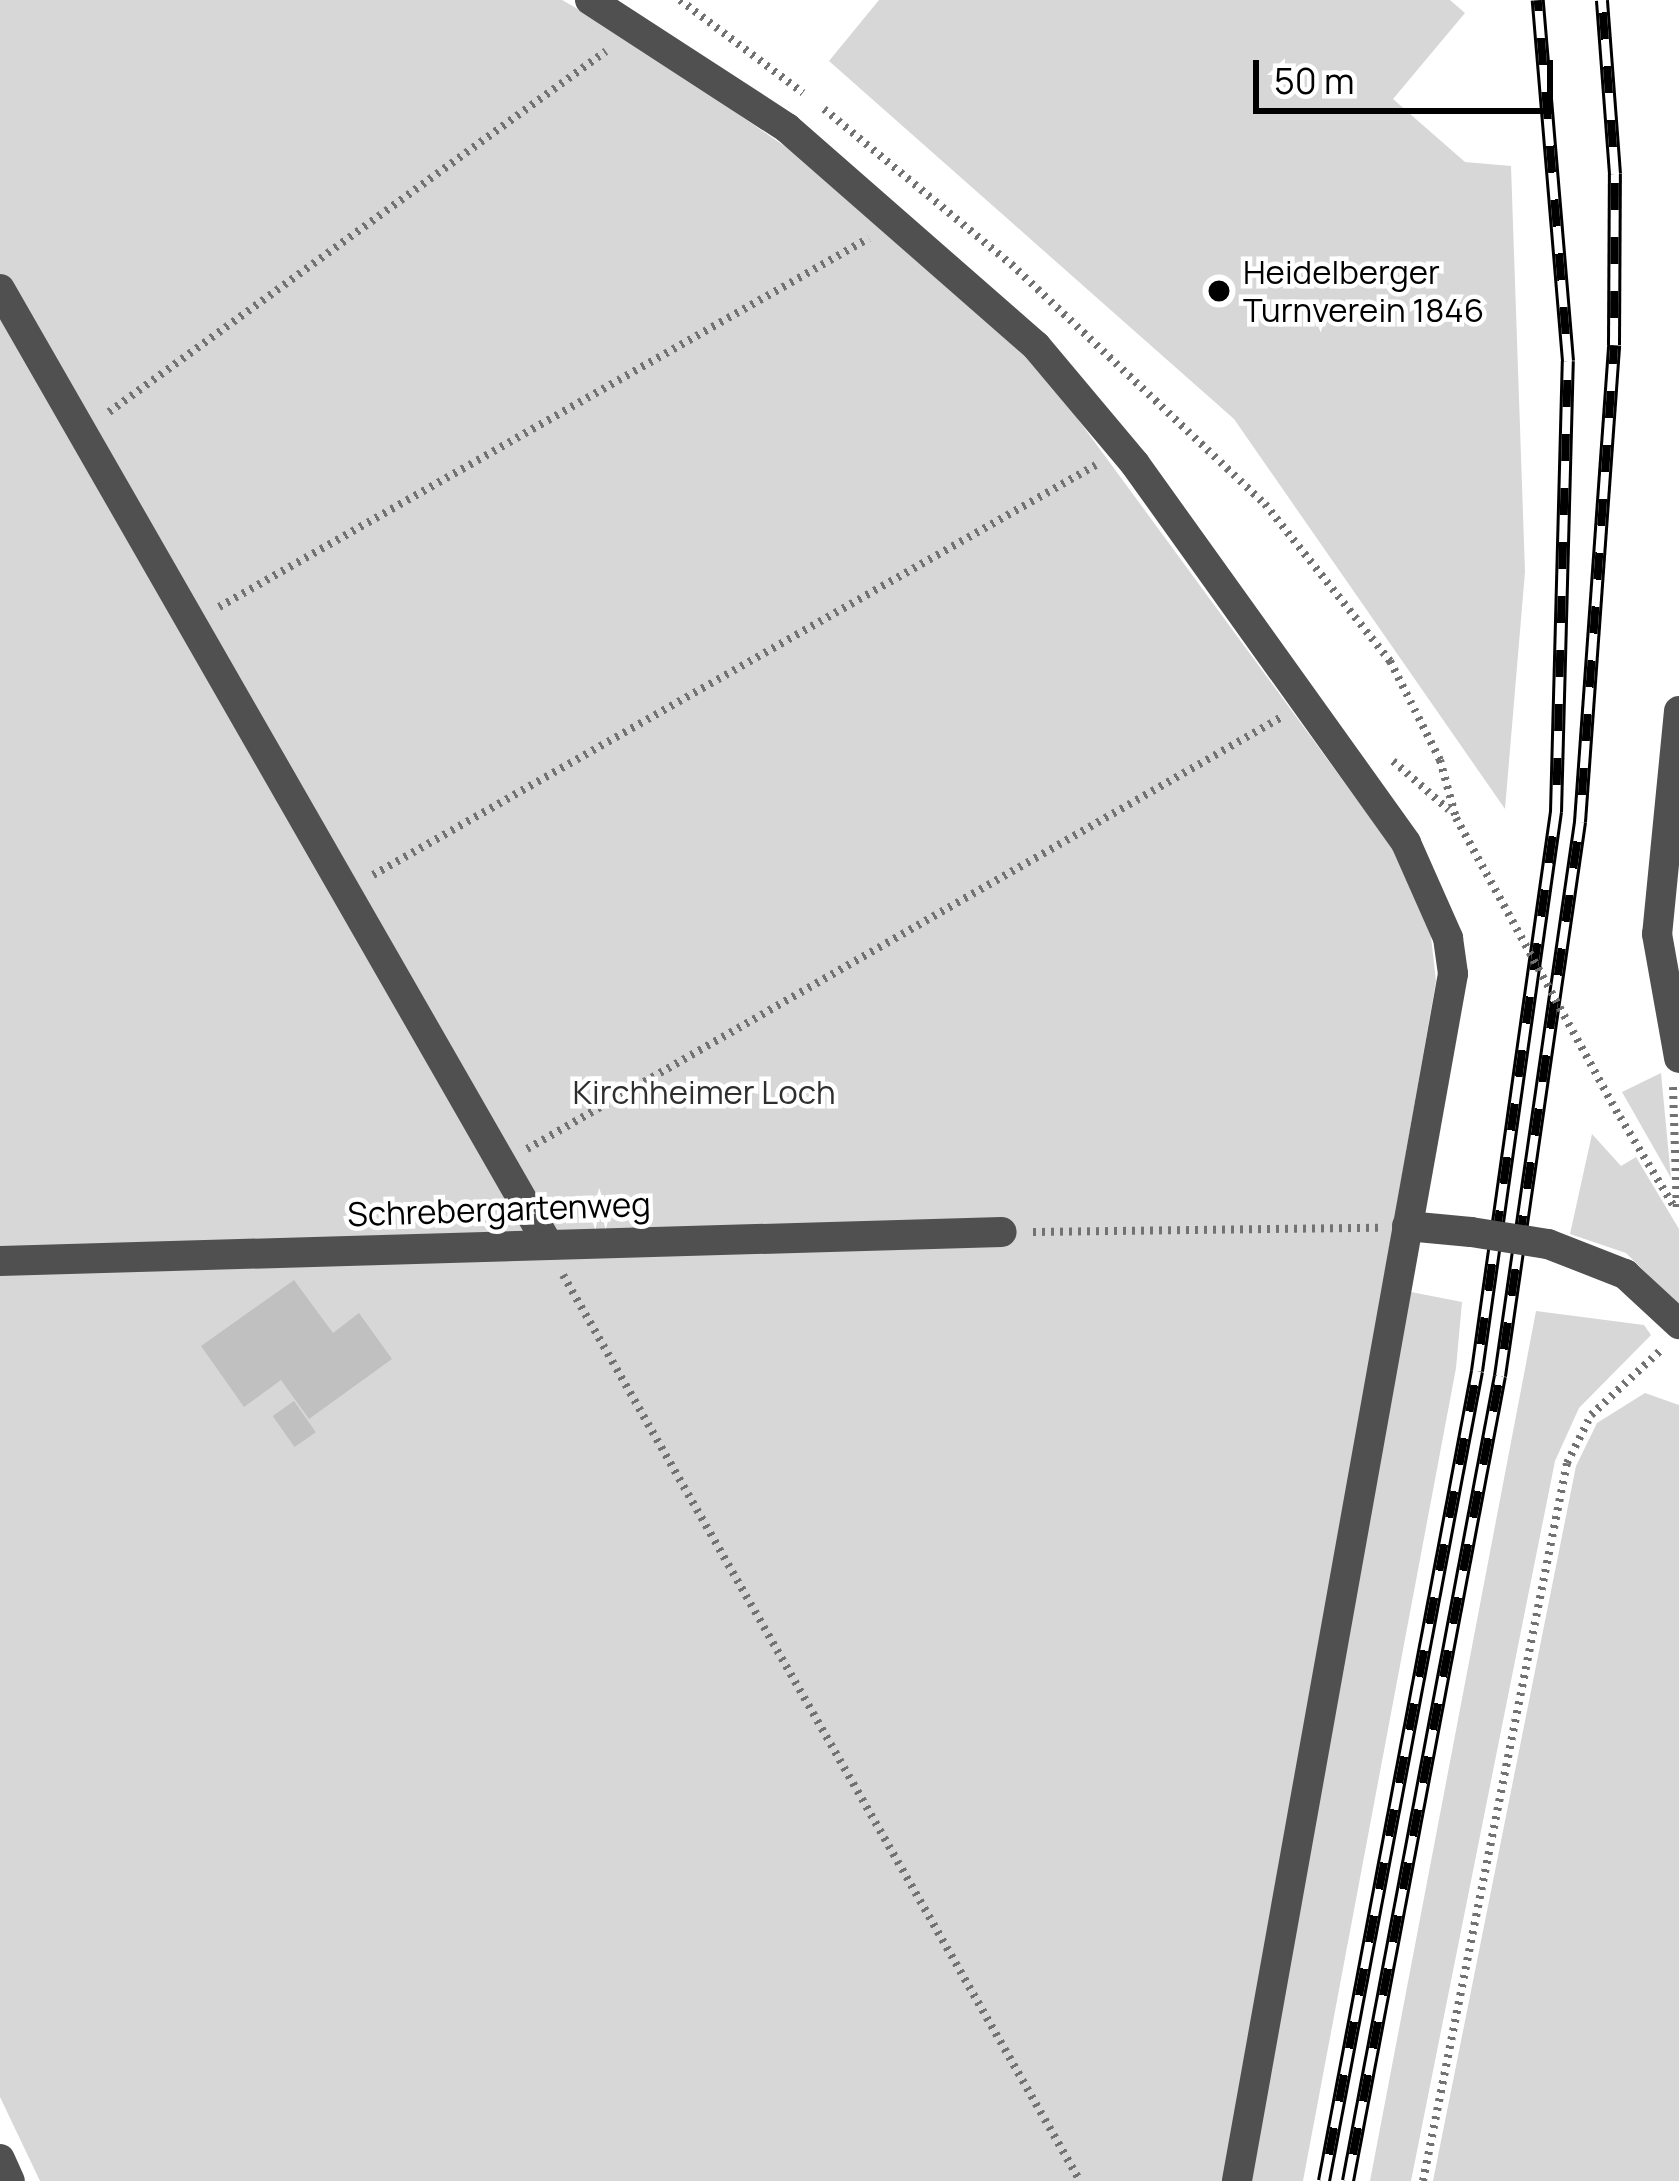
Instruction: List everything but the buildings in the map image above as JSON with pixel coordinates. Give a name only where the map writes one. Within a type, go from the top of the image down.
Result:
[{"type":"street","points":[[590,0],[788,128],[900,220],[1036,346],[1123,449],[1406,843],[1448,938],[1453,974],[1237,2181]]},
{"type":"street","points":[[0,289],[546,1241]]},
{"type":"street","points":[[1675,1048],[1658,934],[1679,711]]},
{"type":"street","points":[[1407,1226],[1548,1244],[1625,1274],[1673,1334]]},
{"type":"street","name":"Schrebergartenweg","points":[[0,1261],[546,1241],[1001,1232]]},
{"type":"street","points":[[0,2159],[10,2181]]},
{"type":"path","points":[[81,432],[636,28]]},
{"type":"path","points":[[192,623],[900,220]]},
{"type":"path","points":[[345,891],[1123,449]]},
{"type":"path","points":[[501,1163],[1307,703]]},
{"type":"path","points":[[1456,818],[1678,1213]]},
{"type":"path","points":[[1675,1048],[1678,1213]]},
{"type":"path","points":[[1001,1232],[1407,1226]]},
{"type":"path","points":[[546,1241],[1080,2181]]},
{"type":"path","points":[[1423,2181],[1567,1463],[1591,1415],[1673,1334]]},
{"type":"green space","name":"Kirchheimer Loch","points":[[0,0],[562,0],[620,33],[799,156],[1036,362],[1399,857],[1429,919],[1436,981],[1226,2181],[40,2181],[0,2097]]},
{"type":"green space","points":[[879,0],[1450,0],[1465,13],[1393,99],[1465,162],[1511,166],[1525,572],[1505,809],[1234,419],[829,61]]},
{"type":"green space","points":[[1661,1073],[1671,1178],[1622,1092]]},
{"type":"green space","points":[[1592,1134],[1621,1166],[1636,1157],[1679,1229],[1679,1306],[1626,1253],[1570,1234]]},
{"type":"green space","points":[[1406,1291],[1462,1302],[1456,1368],[1303,2181],[1247,2181]]},
{"type":"green space","points":[[1536,1311],[1644,1325],[1651,1335],[1579,1408],[1555,1461],[1411,2181],[1370,2181]]},
{"type":"green space","points":[[1645,1393],[1679,1405],[1679,2181],[1433,2181],[1576,1466],[1597,1423]]},
{"type":"railway","points":[[1324,2181],[1477,1371],[1556,812],[1568,361],[1538,0]]},
{"type":"railway","points":[[1348,2181],[1500,1376],[1580,822],[1614,345],[1615,174],[1602,0]]},
{"type":"place","name":"Heidelberger Turnverein 1846","points":[[1219,291]]}]
